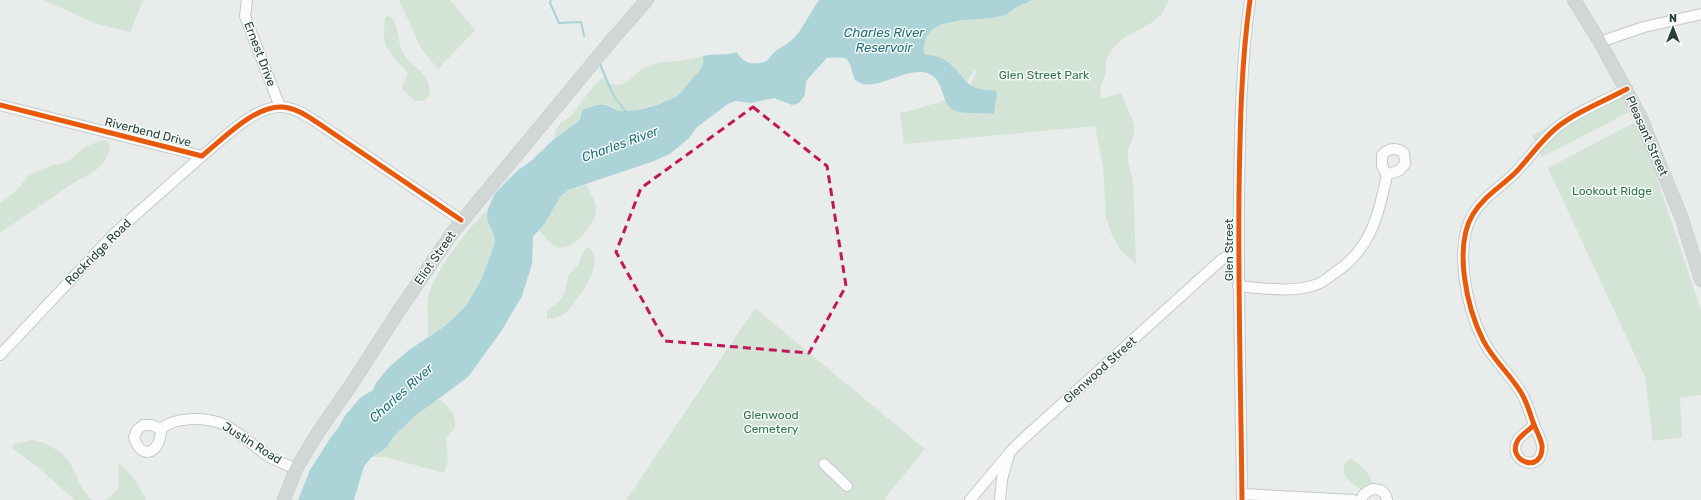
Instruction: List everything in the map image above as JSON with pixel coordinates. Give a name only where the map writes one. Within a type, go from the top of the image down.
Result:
[{"type":"main road","name":"Eliot Street","points":[[284,500],[296,469],[317,434],[351,385],[400,309],[462,220],[611,40],[647,0]]},
{"type":"main road","name":"Pleasant Street","points":[[1574,0],[1627,89],[1640,116],[1682,218],[1701,280]]},
{"type":"street","name":"Ernest Drive","points":[[247,0],[245,16],[280,107]]},
{"type":"street","name":"Glen Street","points":[[1242,497],[1238,286],[1242,78],[1245,34],[1250,0]]},
{"type":"street","points":[[1600,42],[1644,27],[1701,14]]},
{"type":"street","points":[[1534,425],[1522,394],[1494,357],[1475,322],[1463,273],[1467,230],[1472,215],[1483,201],[1513,174],[1555,129],[1627,89]]},
{"type":"street","name":"Riverbend Drive","points":[[0,105],[202,156],[241,124],[261,112],[280,107]]},
{"type":"street","points":[[280,107],[302,113],[462,220]]},
{"type":"street","name":"Rockridge Road","points":[[0,355],[115,233],[202,156]]},
{"type":"street","points":[[1238,286],[1304,288],[1315,285],[1345,266],[1367,241],[1378,212],[1387,175]]},
{"type":"street","name":"Glenwood Street","points":[[970,500],[1011,451],[1221,260],[1239,249]]},
{"type":"street","name":"Justin Road","points":[[161,429],[165,425],[184,420],[207,420],[221,423],[270,457],[296,469]]},
{"type":"street","points":[[1000,500],[1002,479],[1011,451]]},
{"type":"street","points":[[824,464],[848,486]]},
{"type":"street","points":[[1361,500],[1369,490],[1378,489],[1386,494],[1387,500]]},
{"type":"street","points":[[1242,497],[1353,500]]},
{"type":"highlighted area","points":[[753,107],[827,166],[846,286],[809,353],[665,341],[616,252],[641,188]]},
{"type":"green space","points":[[44,0],[143,0],[130,32],[94,23]]},
{"type":"green space","points":[[399,0],[450,0],[475,30],[438,69],[421,48]]},
{"type":"green space","name":"Glen Street Park","points":[[1032,0],[1169,0],[1162,14],[1153,22],[1123,38],[1112,49],[1106,60],[1106,72],[1101,85],[1100,99],[1121,93],[1134,126],[1134,134],[1128,157],[1129,167],[1133,179],[1136,264],[1121,251],[1111,233],[1106,217],[1103,167],[1095,126],[904,144],[900,112],[906,112],[949,99],[968,91],[977,70],[974,71],[967,82],[944,59],[924,54],[924,41],[929,32],[939,26],[952,22],[995,18],[1005,15],[1015,8]]},
{"type":"green space","points":[[389,16],[393,19],[397,28],[403,53],[427,80],[430,94],[424,100],[415,101],[404,91],[402,86],[408,74],[389,51],[384,40],[385,17]]},
{"type":"green space","points":[[703,56],[704,62],[702,69],[685,89],[669,101],[632,111],[621,111],[607,104],[600,104],[582,110],[580,120],[554,139],[556,129],[561,123],[571,116],[595,84],[603,78],[609,83],[620,85],[642,69],[652,64]]},
{"type":"green space","points":[[1620,93],[1629,112],[1542,157],[1532,135]]},
{"type":"green space","name":"Lookout Ridge","points":[[1635,122],[1646,146],[1701,310],[1701,395],[1680,398],[1682,437],[1653,441],[1645,377],[1548,168]]},
{"type":"green space","points":[[103,140],[109,143],[108,156],[95,171],[78,180],[0,233],[0,203],[18,189],[29,175],[50,166],[67,162],[87,146]]},
{"type":"green space","points":[[586,185],[593,197],[596,208],[591,223],[582,236],[570,246],[563,248],[554,246],[539,231],[560,197],[568,190]]},
{"type":"green space","points":[[488,209],[488,222],[494,235],[495,243],[481,280],[466,306],[445,326],[427,337],[427,311],[429,294],[438,273],[454,249]]},
{"type":"green space","points":[[588,247],[593,252],[595,258],[595,265],[590,279],[572,306],[564,314],[547,319],[547,311],[559,301],[565,292],[568,276],[578,265],[582,254]]},
{"type":"green space","name":"Glenwood Cemetery","points":[[755,308],[925,449],[885,498],[887,500],[626,500]]},
{"type":"green space","points":[[440,399],[453,413],[455,422],[455,428],[447,437],[446,442],[448,460],[444,473],[386,457],[372,457],[386,448],[394,436],[415,416],[431,403]]},
{"type":"green space","points":[[31,440],[40,441],[66,457],[71,464],[81,486],[92,500],[75,500],[41,470],[12,448],[13,444]]},
{"type":"green space","points":[[1352,459],[1357,462],[1368,474],[1373,485],[1375,496],[1349,481],[1344,471],[1344,464]]},
{"type":"green space","points":[[119,464],[135,480],[146,500],[107,500],[118,489]]},
{"type":"water","name":"Charles River Reservoir","points":[[819,0],[1032,0],[1015,8],[1005,15],[947,23],[937,27],[929,33],[925,42],[924,54],[942,58],[971,85],[985,90],[995,90],[997,92],[994,114],[967,113],[954,110],[946,101],[939,83],[930,74],[913,72],[878,83],[862,84],[855,80],[848,60],[841,58],[827,58],[806,81],[805,95],[799,103],[792,105],[774,98],[751,103],[735,101],[728,104],[697,127],[689,138],[670,154],[654,161],[568,190],[560,197],[545,223],[533,237],[532,264],[522,296],[502,330],[468,377],[415,416],[394,436],[386,448],[372,457],[364,466],[354,500],[298,500],[310,470],[344,417],[360,398],[373,390],[376,383],[388,368],[409,350],[445,326],[466,306],[481,280],[495,243],[494,235],[488,222],[488,209],[495,193],[517,171],[531,161],[554,139],[580,120],[582,110],[596,105],[606,105],[621,111],[636,110],[659,104],[678,95],[701,69],[703,64],[703,56],[737,52],[745,61],[757,63],[766,61],[776,51],[797,35]]},
{"type":"waterway","points":[[551,0],[550,3],[559,23],[581,22],[584,36]]},
{"type":"waterway","points":[[600,64],[613,95],[626,112]]},
{"type":"cycle path","points":[[1242,500],[1239,194],[1243,72],[1250,0]]},
{"type":"cycle path","points":[[1534,425],[1519,438],[1515,448],[1520,459],[1532,463],[1541,455],[1542,445],[1527,404],[1513,380],[1487,347],[1477,327],[1472,311],[1464,277],[1464,243],[1467,228],[1478,207],[1488,196],[1516,172],[1555,129],[1580,112],[1627,89]]},
{"type":"cycle path","points":[[0,105],[202,156],[250,117],[272,108],[282,107],[292,109],[318,123],[461,220]]},
{"type":"water label","name":"Charles River","points":[[620,144]]},
{"type":"water label","name":"Charles River","points":[[401,393]]}]
